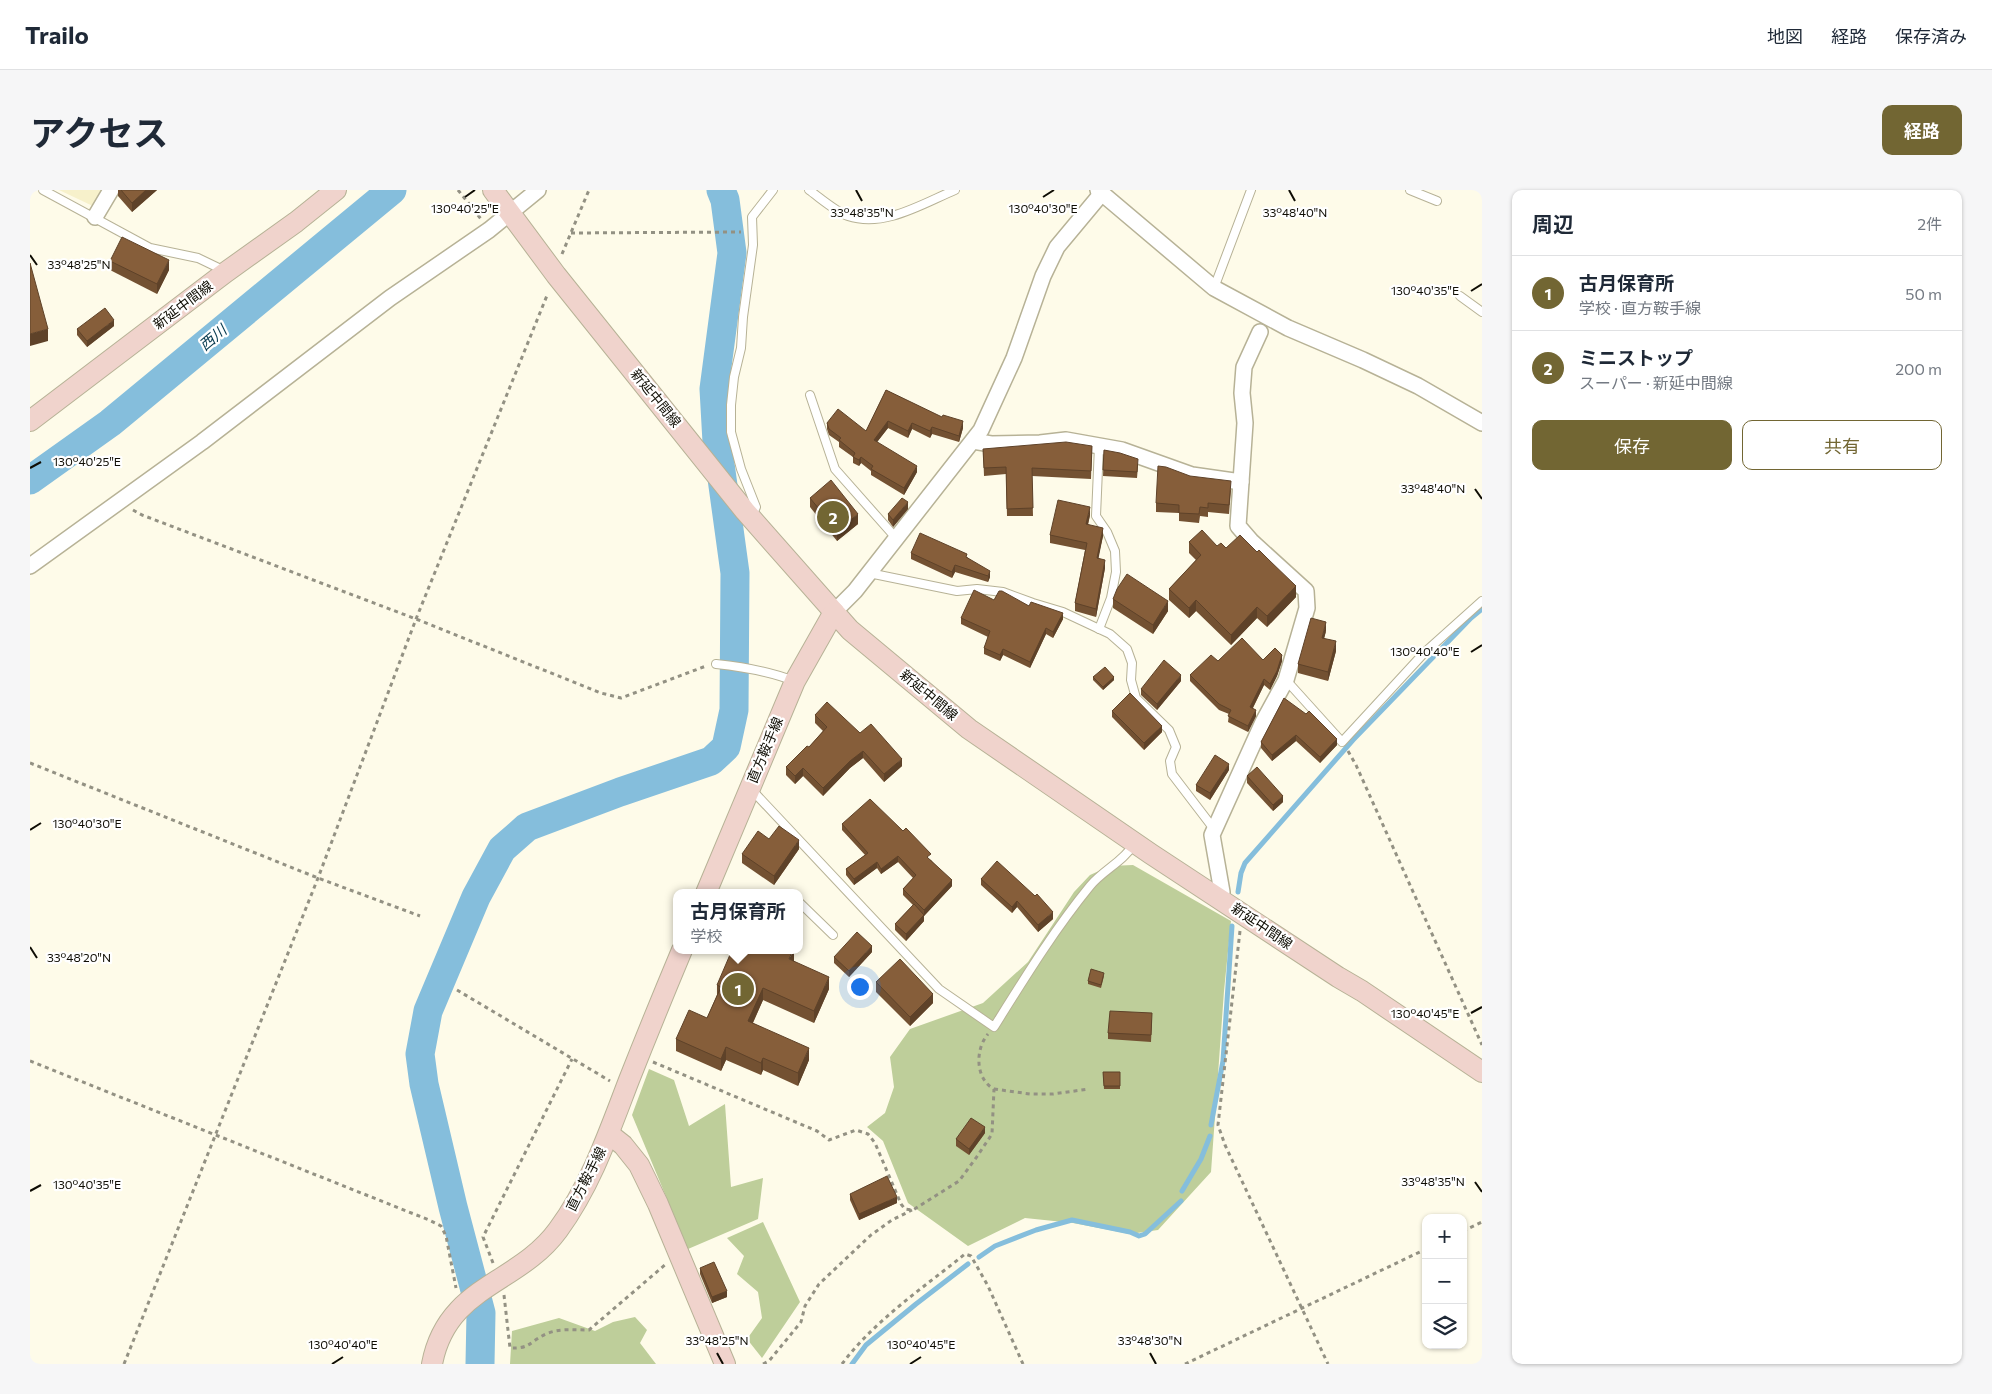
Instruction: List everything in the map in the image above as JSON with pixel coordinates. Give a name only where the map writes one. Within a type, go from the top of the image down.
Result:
[{"type":"main road","name":"新延中間線","points":[[30,421],[336,190]]},
{"type":"main road","name":"新延中間線","points":[[503,203],[556,275],[748,515],[850,630],[969,729],[1135,843],[1482,1072]]},
{"type":"main road","name":"直方鞍手線","points":[[708,889],[794,682],[834,612]]},
{"type":"main road","name":"直方鞍手線","points":[[432,1364],[435,1347],[445,1326],[462,1305],[531,1256],[556,1232],[579,1200],[609,1134],[638,1056],[680,954]]},
{"type":"main road","points":[[609,1134],[623,1145],[639,1165],[680,1255],[725,1364]]},
{"type":"street","points":[[95,217],[111,190]]},
{"type":"street","points":[[30,566],[202,442],[390,298],[489,230],[503,203],[538,190]]},
{"type":"street","points":[[834,612],[855,591],[981,430],[1014,358],[1043,276],[1057,247],[1100,192],[1214,288],[1288,328],[1363,360],[1480,418]]},
{"type":"street","points":[[1221,898],[1222,892],[1212,835],[1263,722],[1286,680],[1307,608],[1306,591],[1250,541],[1238,526],[1245,423],[1242,393],[1244,367],[1260,332]]},
{"type":"street","points":[[973,441],[991,444],[1040,443],[1066,440],[1122,450],[1192,475],[1241,482]]},
{"type":"lane","points":[[43,190],[150,248],[198,258],[226,272]]},
{"type":"lane","points":[[748,515],[756,506],[741,469],[731,432],[731,405],[734,377],[741,348],[742,317],[752,244],[752,216],[773,190]]},
{"type":"lane","points":[[809,190],[847,216],[874,220],[891,216],[955,190]]},
{"type":"lane","points":[[1214,288],[1252,190]]},
{"type":"lane","points":[[1410,190],[1437,201]]},
{"type":"lane","points":[[1460,296],[1482,312]]},
{"type":"lane","points":[[810,395],[836,469],[896,538]]},
{"type":"lane","points":[[1099,446],[1096,516],[1107,532],[1115,551],[1116,572],[1111,598],[1100,629]]},
{"type":"lane","points":[[869,573],[957,591],[977,589],[1003,592],[1063,612],[1110,634],[1127,649],[1132,663],[1131,680],[1136,698],[1169,730],[1176,747],[1170,761],[1172,774],[1214,829]]},
{"type":"lane","points":[[1286,680],[1342,742],[1424,653],[1482,601]]},
{"type":"lane","points":[[716,664],[750,667],[794,682]]},
{"type":"lane","points":[[750,787],[939,989],[994,1027],[1036,960],[1091,884],[1127,856],[1135,843]]},
{"type":"lane","points":[[803,906],[833,935]]},
{"type":"path","points":[[458,190],[484,224]]},
{"type":"path","points":[[560,259],[589,190]]},
{"type":"path","points":[[571,233],[752,232]]},
{"type":"path","points":[[124,1364],[318,878],[416,619],[550,288]]},
{"type":"path","points":[[120,502],[142,515],[416,619],[601,693],[621,698],[716,664]]},
{"type":"path","points":[[1342,742],[1356,765],[1482,1045]]},
{"type":"path","points":[[30,763],[318,878],[420,916]]},
{"type":"path","points":[[1244,914],[1240,931],[1218,1124],[1225,1145],[1328,1364]]},
{"type":"path","points":[[457,990],[625,1090]]},
{"type":"path","points":[[994,1027],[982,1041],[978,1067],[988,1086],[994,1089],[1030,1094],[1053,1094],[1089,1089]]},
{"type":"path","points":[[638,1056],[817,1130],[829,1140],[856,1130],[868,1134],[875,1143],[901,1204],[905,1209],[913,1210]]},
{"type":"path","points":[[572,1058],[483,1237],[504,1296],[510,1348],[522,1349],[546,1334],[566,1329],[589,1330],[668,1262],[680,1255]]},
{"type":"path","points":[[30,1062],[440,1226],[446,1236],[462,1305]]},
{"type":"path","points":[[763,1364],[769,1360],[801,1322],[805,1306],[819,1284],[870,1235],[959,1181],[992,1134],[994,1089]]},
{"type":"path","points":[[1467,1229],[1482,1222]]},
{"type":"path","points":[[1185,1364],[1422,1251]]},
{"type":"path","points":[[842,1364],[857,1343],[965,1254],[971,1256],[988,1286],[1023,1364]]},
{"type":"shaded area","points":[[59,190],[108,190],[95,207]]},
{"type":"green space","points":[[1133,865],[1231,921],[1211,1172],[1158,1230],[1130,1234],[1073,1223],[1025,1218],[968,1246],[908,1203],[883,1141],[867,1127],[885,1113],[894,1087],[890,1057],[910,1029],[983,1003],[1028,962],[1074,892],[1090,875],[1110,866]]},
{"type":"green space","points":[[649,1069],[674,1080],[689,1126],[725,1104],[731,1187],[763,1178],[758,1219],[688,1249],[632,1115]]},
{"type":"green space","points":[[763,1222],[800,1302],[762,1358],[747,1339],[762,1318],[758,1292],[737,1274],[744,1256],[727,1238]]},
{"type":"green space","points":[[635,1317],[647,1330],[640,1343],[656,1364],[510,1364],[512,1331],[559,1318],[595,1331],[613,1322]]},
{"type":"building","points":[[121,190],[146,190],[132,203]]},
{"type":"building","points":[[122,237],[169,260],[157,284],[110,261]]},
{"type":"building","points":[[30,263],[48,329],[30,334]]},
{"type":"building","points":[[105,308],[114,320],[87,341],[77,329]]},
{"type":"building","points":[[886,390],[942,417],[943,415],[963,421],[959,436],[932,427],[930,431],[912,423],[908,431],[888,421],[874,440],[917,466],[904,488],[871,469],[873,466],[861,457],[859,460],[853,457],[855,453],[839,440],[841,438],[829,429],[827,423],[838,409],[866,431]]},
{"type":"building","points":[[1066,442],[1092,446],[1091,471],[1032,468],[1033,508],[1007,509],[1006,467],[984,468],[983,449]]},
{"type":"building","points":[[1104,450],[1138,459],[1137,472],[1103,470]]},
{"type":"building","points":[[1158,466],[1190,476],[1231,481],[1229,505],[1208,503],[1208,508],[1200,507],[1199,514],[1179,513],[1179,505],[1156,503]]},
{"type":"building","points":[[831,480],[858,514],[837,531],[810,498]]},
{"type":"building","points":[[902,498],[908,502],[893,520],[888,514]]},
{"type":"building","points":[[1058,500],[1090,507],[1086,524],[1103,528],[1097,558],[1105,560],[1096,609],[1075,603],[1087,543],[1050,535]]},
{"type":"building","points":[[1202,530],[1217,546],[1221,543],[1226,548],[1240,535],[1257,552],[1259,550],[1296,586],[1267,616],[1257,607],[1231,635],[1196,600],[1189,608],[1169,589],[1201,555],[1189,542]]},
{"type":"building","points":[[920,533],[967,554],[966,557],[990,571],[988,576],[955,565],[952,572],[911,553]]},
{"type":"building","points":[[1127,574],[1168,601],[1153,625],[1113,599]]},
{"type":"building","points":[[974,590],[994,600],[999,591],[1002,591],[1029,606],[1031,602],[1063,613],[1053,632],[1046,628],[1030,662],[1003,649],[1000,655],[984,648],[990,631],[961,618]]},
{"type":"building","points":[[1311,618],[1326,622],[1322,638],[1336,641],[1328,672],[1298,664]]},
{"type":"building","points":[[1242,638],[1263,660],[1275,648],[1282,655],[1270,684],[1264,679],[1250,707],[1256,710],[1248,726],[1228,716],[1231,710],[1219,704],[1190,675],[1211,655],[1218,661]]},
{"type":"building","points":[[1164,660],[1181,675],[1157,704],[1141,689]]},
{"type":"building","points":[[1105,667],[1114,677],[1103,687],[1093,677]]},
{"type":"building","points":[[1130,693],[1162,726],[1144,743],[1112,711]]},
{"type":"building","points":[[1284,698],[1306,714],[1309,711],[1337,739],[1320,757],[1296,735],[1272,755],[1261,742]]},
{"type":"building","points":[[827,702],[860,733],[871,724],[902,759],[884,774],[863,751],[823,788],[803,768],[795,776],[786,767],[807,746],[809,747],[827,727],[815,715]]},
{"type":"building","points":[[1215,755],[1229,764],[1210,793],[1196,785]]},
{"type":"building","points":[[1257,767],[1283,796],[1273,805],[1247,776]]},
{"type":"building","points":[[870,799],[903,831],[906,828],[931,854],[927,857],[952,880],[924,910],[903,889],[916,875],[898,856],[881,869],[877,862],[854,879],[846,869],[868,853],[842,824]]},
{"type":"building","points":[[779,826],[799,840],[774,876],[742,854],[758,831],[769,839]]},
{"type":"building","points":[[997,861],[1035,896],[1037,894],[1053,912],[1038,925],[1017,901],[1012,907],[981,879]]},
{"type":"building","points":[[914,904],[924,915],[906,934],[895,924]]},
{"type":"building","points":[[857,932],[872,946],[849,971],[834,957]]},
{"type":"building","points":[[730,954],[791,954],[789,959],[829,977],[814,1011],[763,988],[748,1021],[809,1048],[798,1073],[763,1058],[761,1063],[726,1047],[721,1059],[676,1039],[689,1010],[707,1018],[721,987],[717,985]]},
{"type":"building","points":[[900,959],[933,994],[910,1017],[876,982]]},
{"type":"building","points":[[1091,969],[1104,973],[1101,985],[1088,981]]},
{"type":"building","points":[[1110,1011],[1152,1013],[1151,1035],[1108,1033]]},
{"type":"building","points":[[1103,1072],[1120,1072],[1120,1086],[1104,1086]]},
{"type":"building","points":[[971,1118],[985,1127],[969,1149],[956,1139]]},
{"type":"building","points":[[887,1176],[897,1197],[859,1214],[850,1194]]},
{"type":"building","points":[[714,1262],[727,1291],[712,1297],[700,1268]]},
{"type":"waterway","name":"西川","points":[[30,480],[110,423],[392,190]]},
{"type":"waterway","points":[[480,1364],[481,1313],[453,1207],[424,1084],[420,1054],[428,1011],[476,897],[502,849],[527,827],[620,792],[711,761],[726,747],[734,710],[735,573],[717,442],[714,389],[732,253],[725,200],[721,190]]},
{"type":"waterway","points":[[1238,892],[1241,873],[1245,863],[1353,740],[1471,618],[1482,609]]},
{"type":"waterway","points":[[1211,1125],[1223,1061],[1232,926]]},
{"type":"waterway","points":[[1182,1191],[1201,1159],[1210,1136]]},
{"type":"waterway","points":[[979,1257],[995,1246],[1036,1230],[1072,1220],[1130,1232],[1139,1236],[1145,1234],[1181,1201]]},
{"type":"waterway","points":[[852,1364],[866,1345],[968,1264]]},
{"type":"place","name":"ミニストップ","points":[[833,517]]},
{"type":"place","name":"古月保育所","points":[[738,989]]}]
